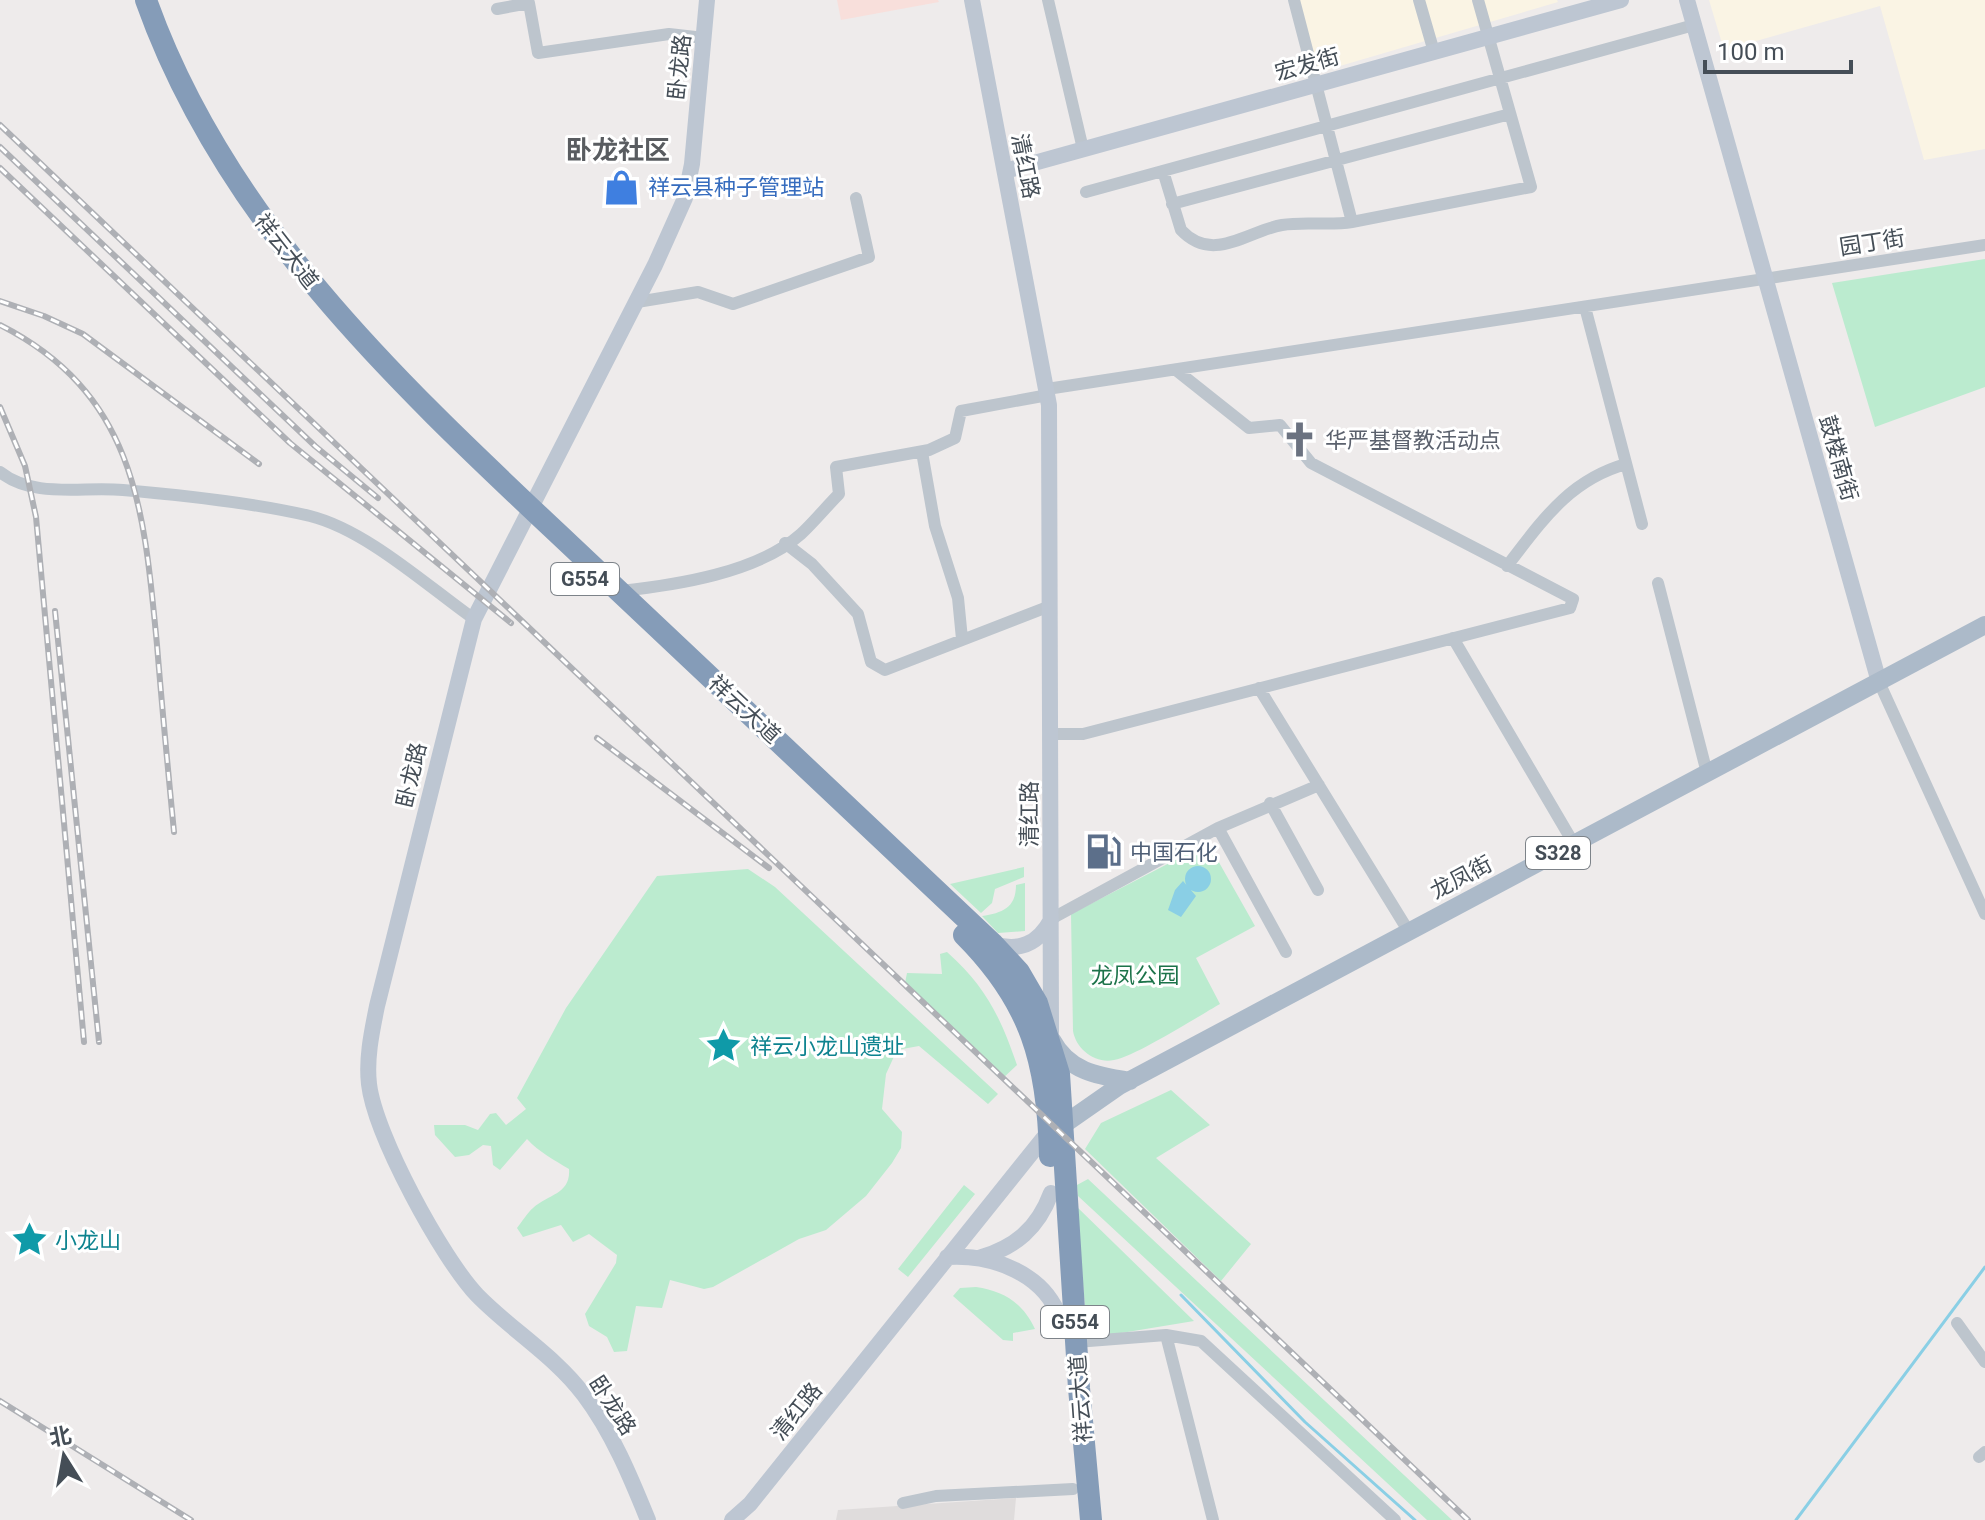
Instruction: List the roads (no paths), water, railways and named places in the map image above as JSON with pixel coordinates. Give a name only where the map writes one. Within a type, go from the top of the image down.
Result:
[{"type":"highway","name":"祥云大道","points":[[131,0],[165,82],[197,146],[274,261],[367,367],[528,514],[966,937],[998,971],[1023,1010],[1038,1051],[1057,1129],[1051,1193],[1077,1520]]},
{"type":"highway","name":"祥云大道","points":[[146,0],[178,76],[210,139],[249,202],[285,252],[378,357],[528,514],[620,591],[993,944],[1023,979],[1051,1039],[1091,1520]]},
{"type":"main road","name":"龙凤街","points":[[1057,1129],[1130,1081],[1985,625]]},
{"type":"main road","points":[[1051,1039],[1063,1057],[1079,1069],[1130,1081]]},
{"type":"street","name":"卧龙路","points":[[648,1520],[620,1457],[583,1394],[482,1299],[454,1265],[389,1144],[371,1093],[369,1065],[375,1015],[474,619],[637,302],[676,220],[689,180],[707,0]]},
{"type":"street","name":"清红路","points":[[972,0],[1048,392],[1051,1039]]},
{"type":"street","points":[[1048,0],[1083,149]]},
{"type":"street","points":[[1294,0],[1352,222]]},
{"type":"street","points":[[1419,0],[1434,52]]},
{"type":"street","points":[[1163,171],[1181,230],[1192,239],[1213,246],[1230,244],[1285,225],[1325,226],[1352,222],[1531,187],[1478,0]]},
{"type":"street","name":"宏发街","points":[[1005,171],[1621,0]]},
{"type":"street","name":"鼓楼南街","points":[[1687,0],[1879,682],[1985,914]]},
{"type":"street","points":[[497,9],[529,3],[538,53],[669,34],[704,38]]},
{"type":"street","points":[[1086,192],[1694,25]]},
{"type":"street","points":[[1172,204],[1510,114]]},
{"type":"street","points":[[637,302],[698,292],[733,304],[869,257],[856,198]]},
{"type":"street","name":"园丁街","points":[[922,452],[955,438],[961,411],[1048,392],[1985,245]]},
{"type":"street","points":[[1585,307],[1642,524]]},
{"type":"street","points":[[1050,734],[1083,734],[1570,608],[1573,599],[1311,463],[1280,425],[1249,428],[1176,370]]},
{"type":"street","points":[[620,591],[703,579],[747,565],[799,536],[839,494],[836,467],[922,452],[935,526],[958,598],[962,639]]},
{"type":"street","points":[[1507,566],[1555,504],[1584,480],[1626,464]]},
{"type":"street","points":[[0,472],[30,487],[125,490],[289,512],[328,522],[352,533],[474,619]]},
{"type":"street","points":[[785,543],[812,564],[858,614],[866,649],[876,667],[885,670],[1050,606]]},
{"type":"street","points":[[1658,583],[1707,773]]},
{"type":"street","points":[[1453,638],[1574,844]]},
{"type":"street","points":[[1259,688],[1409,932]]},
{"type":"street","points":[[993,944],[1015,947],[1031,943],[1043,933],[1051,919],[1218,828],[1270,803],[1319,785]]},
{"type":"street","points":[[1270,803],[1318,890]]},
{"type":"street","points":[[1218,828],[1286,952]]},
{"type":"street","name":"清红路","points":[[732,1520],[750,1504],[1014,1172],[1057,1129]]},
{"type":"street","points":[[977,1258],[1007,1247],[1027,1234],[1040,1219],[1051,1193]]},
{"type":"street","points":[[947,1257],[977,1258],[1007,1267],[1034,1281],[1050,1298],[1060,1319]]},
{"type":"street","points":[[1957,1323],[1985,1362]]},
{"type":"street","points":[[1076,1342],[1166,1335],[1201,1341],[1395,1520]]},
{"type":"street","points":[[1166,1335],[1213,1520]]},
{"type":"street","points":[[903,1503],[936,1496],[1073,1489]]},
{"type":"street","points":[[744,1520],[750,1504]]},
{"type":"water","points":[[1198,866],[1207,870],[1211,879],[1207,888],[1198,892],[1189,888],[1185,879],[1189,870]]},
{"type":"water","points":[[1183,881],[1196,896],[1181,917],[1168,910],[1175,890]]},
{"type":"waterway","points":[[1796,1520],[1985,1267]]},
{"type":"waterway","points":[[1181,1295],[1305,1422],[1415,1520]]},
{"type":"railway","points":[[0,125],[1468,1520]]},
{"type":"railway","points":[[0,147],[315,446],[378,498]]},
{"type":"railway","points":[[0,168],[290,443],[511,623]]},
{"type":"railway","points":[[0,301],[83,334],[259,464]]},
{"type":"railway","points":[[0,325],[45,353],[80,385],[106,421],[125,460],[146,547],[174,832]]},
{"type":"railway","points":[[0,407],[25,466],[36,517],[84,1042]]},
{"type":"railway","points":[[55,611],[99,1042]]},
{"type":"railway","points":[[597,738],[769,868]]},
{"type":"railway","points":[[0,1401],[191,1520]]},
{"type":"place","name":"祥云县种子管理站","points":[[622,187]]},
{"type":"place","name":"华严基督教活动点","points":[[1299,440]]},
{"type":"place","name":"中国石化","points":[[1104,852]]},
{"type":"place","name":"祥云小龙山遗址","points":[[724,1046]]},
{"type":"place","name":"小龙山","points":[[29,1240]]},
{"type":"district","name":"卧龙社区","points":[[618,150]]},
{"type":"park label","name":"龙凤公园","points":[[1135,975]]}]
